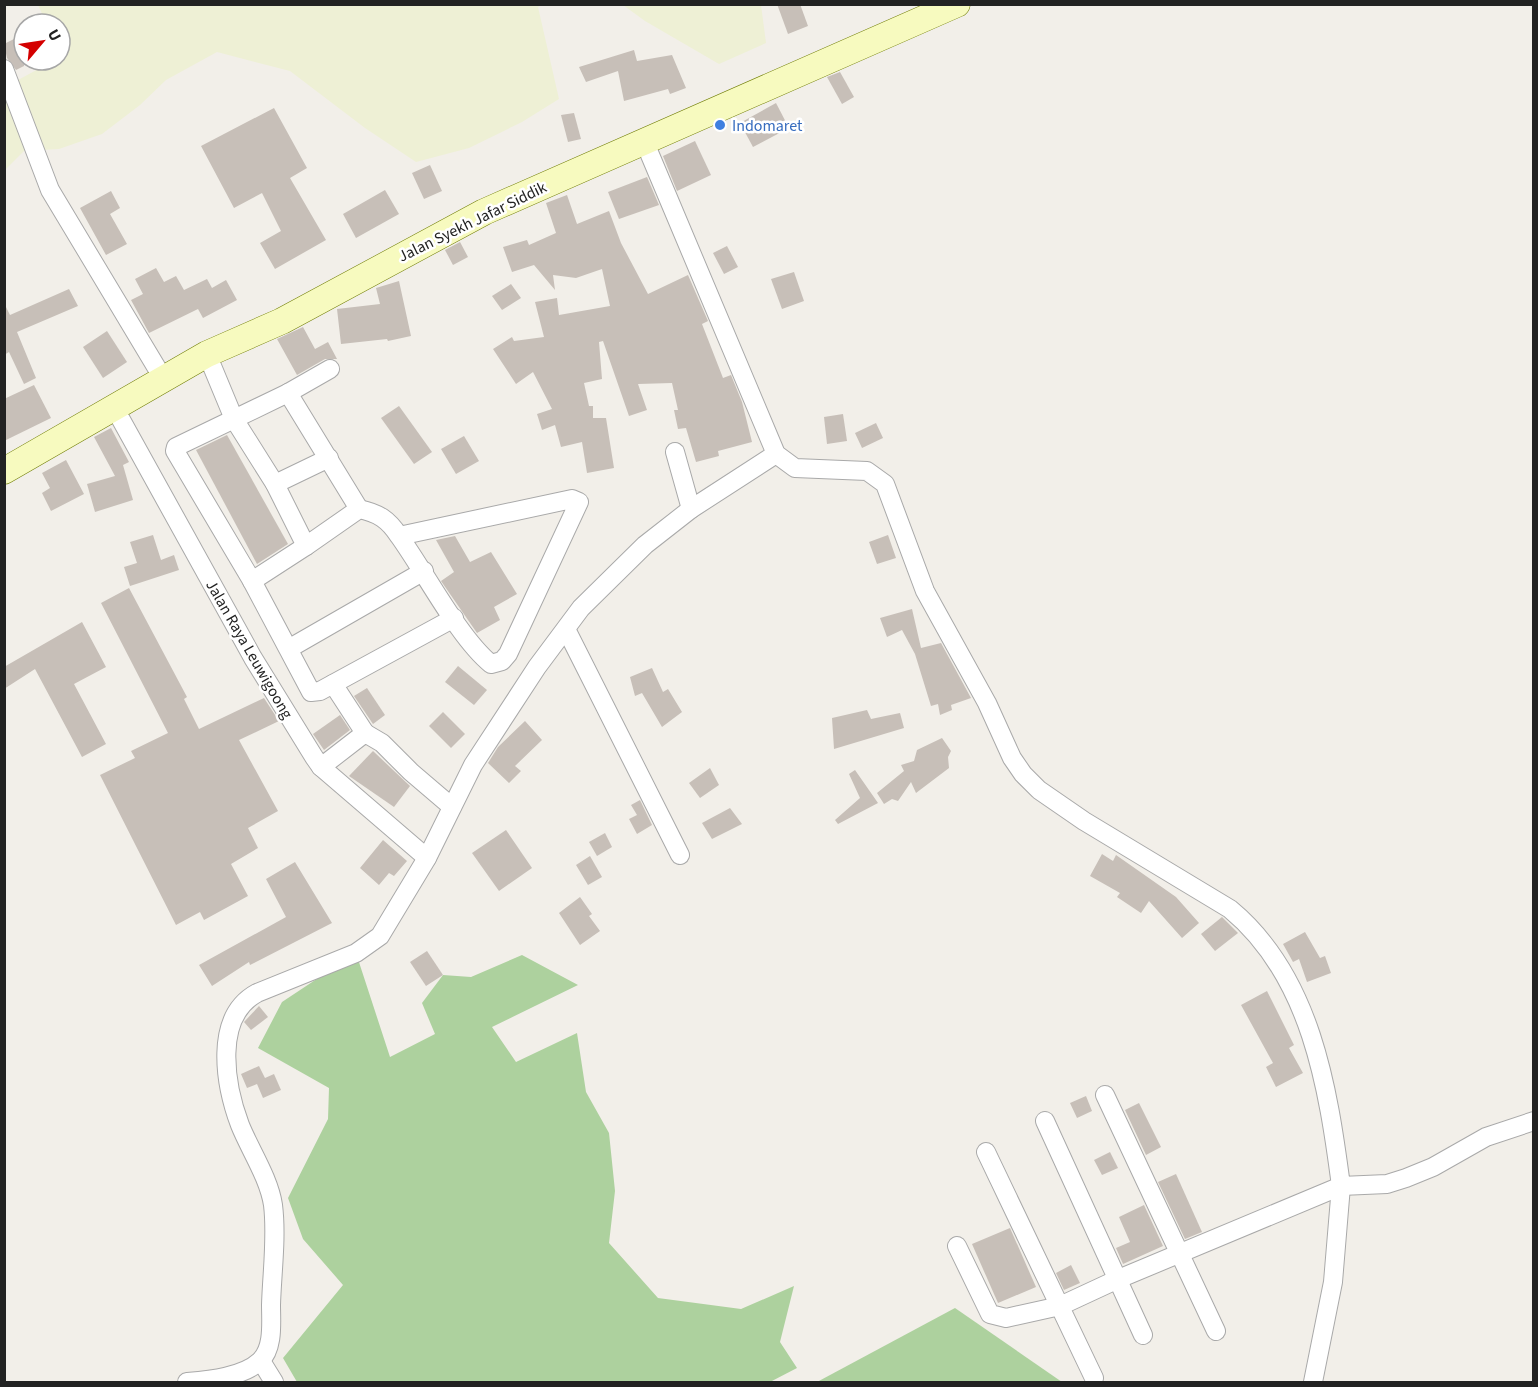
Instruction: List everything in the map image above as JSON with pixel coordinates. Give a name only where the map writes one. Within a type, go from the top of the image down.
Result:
[{"type":"main road","name":"Jalan Syekh Jafar Siddik","points":[[4,471],[207,354],[282,321],[484,212],[957,4]]},
{"type":"street","points":[[4,69],[50,190],[164,380]]},
{"type":"street","points":[[645,143],[776,454],[795,468],[867,471],[885,484],[925,591],[987,703],[1012,758],[1023,774],[1039,790],[1084,821],[1230,909],[1261,939],[1290,981],[1307,1023],[1324,1083],[1341,1186],[1333,1282],[1313,1383]]},
{"type":"street","points":[[207,354],[234,419],[275,484],[306,546]]},
{"type":"street","points":[[330,369],[288,393],[176,447],[175,451],[290,648],[308,690],[316,693],[454,618]]},
{"type":"street","points":[[288,393],[359,509],[382,516],[424,571],[454,618],[483,657],[491,664],[502,661],[513,644],[579,502],[572,499],[399,536]]},
{"type":"street","name":"Jalan Raya Leuwigoong","points":[[114,407],[253,658],[321,767],[427,858]]},
{"type":"street","points":[[675,452],[691,509]]},
{"type":"street","points":[[187,1383],[241,1372],[261,1361],[271,1339],[273,1202],[234,1106],[227,1063],[229,1025],[244,1000],[274,984],[356,953],[372,942],[397,910],[427,858],[473,765],[581,608],[645,545],[691,509],[776,454]]},
{"type":"street","points":[[275,484],[329,458]]},
{"type":"street","points":[[252,581],[359,509]]},
{"type":"street","points":[[290,648],[424,571]]},
{"type":"street","points":[[566,628],[680,855]]},
{"type":"street","points":[[333,684],[365,733],[382,743],[411,772],[452,807]]},
{"type":"street","points":[[321,767],[365,733]]},
{"type":"street","points":[[1105,1095],[1216,1331]]},
{"type":"street","points":[[1045,1121],[1143,1335]]},
{"type":"street","points":[[957,1246],[990,1314],[1006,1318],[1060,1306],[1116,1280],[1341,1186],[1387,1184],[1406,1178],[1433,1167],[1486,1137],[1533,1121]]},
{"type":"street","points":[[986,1152],[1095,1377]]},
{"type":"street","points":[[261,1361],[274,1383]]},
{"type":"green space","points":[[38,5],[542,5],[538,7],[559,99],[522,122],[469,148],[416,162],[365,128],[290,71],[217,52],[166,80],[140,105],[102,134],[59,149],[24,151],[5,170],[5,87],[33,72],[72,72],[72,12],[41,12]]},
{"type":"green space","points":[[623,5],[761,5],[766,43],[719,64],[645,21]]},
{"type":"green space","points":[[356,953],[390,1057],[435,1034],[422,1003],[443,975],[471,977],[522,955],[578,985],[492,1027],[516,1062],[577,1033],[586,1092],[609,1133],[615,1191],[609,1243],[658,1298],[741,1309],[794,1286],[780,1342],[797,1368],[770,1382],[297,1382],[283,1358],[343,1285],[303,1239],[288,1198],[328,1119],[329,1088],[258,1048],[282,1002]]},
{"type":"green space","points":[[955,1308],[1062,1382],[817,1382]]},
{"type":"building","points":[[777,4],[800,4],[808,26],[788,34]]},
{"type":"building","points":[[12,40],[12,65],[7,58],[4,44]]},
{"type":"building","points":[[634,50],[637,61],[672,55],[686,88],[670,94],[668,89],[624,101],[618,71],[586,82],[579,67]]},
{"type":"building","points":[[840,72],[854,97],[842,104],[827,77]]},
{"type":"building","points":[[776,103],[789,128],[753,147],[740,123]]},
{"type":"building","points":[[274,108],[307,168],[290,178],[326,240],[275,269],[260,243],[281,231],[262,193],[234,208],[201,146]]},
{"type":"building","points":[[574,113],[581,139],[568,142],[561,115]]},
{"type":"building","points":[[695,141],[711,175],[677,191],[663,156]]},
{"type":"building","points":[[430,165],[442,191],[424,199],[412,173]]},
{"type":"building","points":[[647,177],[659,205],[619,219],[608,192]]},
{"type":"building","points":[[385,190],[399,214],[356,238],[343,214]]},
{"type":"building","points":[[111,191],[120,208],[110,214],[127,244],[106,255],[80,208]]},
{"type":"building","points":[[567,195],[577,224],[609,211],[621,243],[648,294],[688,275],[708,321],[702,324],[723,378],[731,375],[742,402],[752,442],[718,451],[719,456],[696,462],[686,428],[678,429],[674,410],[678,410],[672,383],[638,384],[647,410],[629,416],[603,341],[599,342],[602,379],[584,383],[589,406],[593,406],[593,418],[606,418],[614,468],[587,473],[582,442],[561,447],[555,425],[542,430],[537,414],[552,409],[533,372],[516,384],[493,349],[512,337],[514,341],[544,337],[535,302],[557,298],[559,315],[610,306],[602,269],[576,278],[553,275],[555,290],[534,265],[512,272],[503,247],[527,240],[529,245],[556,233],[546,203]]},
{"type":"building","points":[[460,242],[468,257],[453,265],[445,250]]},
{"type":"building","points":[[727,246],[738,267],[724,274],[713,253]]},
{"type":"building","points":[[156,268],[164,282],[176,276],[184,290],[207,279],[212,288],[226,280],[237,300],[203,318],[198,309],[149,333],[131,300],[143,294],[135,279]]},
{"type":"building","points":[[794,272],[804,301],[782,309],[771,279]]},
{"type":"building","points":[[399,281],[411,336],[388,341],[387,339],[341,344],[337,309],[380,304],[376,288]]},
{"type":"building","points":[[511,284],[521,298],[502,310],[492,296]]},
{"type":"building","points":[[69,289],[78,306],[17,332],[36,378],[24,384],[9,352],[4,355],[4,303],[10,315]]},
{"type":"building","points":[[303,327],[315,349],[328,342],[337,359],[325,359],[297,375],[277,339]]},
{"type":"building","points":[[107,331],[127,362],[103,378],[83,347]]},
{"type":"building","points":[[34,385],[51,418],[4,441],[4,399]]},
{"type":"building","points":[[399,406],[432,452],[414,464],[381,418]]},
{"type":"building","points":[[843,414],[847,441],[827,444],[824,417]]},
{"type":"building","points":[[876,423],[883,438],[862,448],[855,433]]},
{"type":"building","points":[[111,428],[129,462],[123,465],[133,500],[95,512],[87,484],[115,476],[94,437]]},
{"type":"building","points":[[227,435],[288,544],[257,564],[196,450]]},
{"type":"building","points":[[464,436],[479,461],[456,474],[441,449]]},
{"type":"building","points":[[66,460],[84,494],[51,511],[42,493],[50,488],[42,473]]},
{"type":"building","points":[[153,535],[161,560],[174,555],[179,570],[130,586],[124,567],[137,563],[130,542]]},
{"type":"building","points":[[888,535],[896,558],[877,564],[869,542]]},
{"type":"building","points":[[455,536],[470,562],[491,552],[517,594],[494,607],[500,620],[477,633],[441,581],[454,572],[436,540]]},
{"type":"building","points":[[129,588],[187,697],[184,699],[199,729],[264,698],[279,721],[239,740],[278,811],[248,828],[258,848],[231,864],[248,896],[204,920],[200,912],[176,925],[100,775],[135,758],[131,751],[168,733],[101,603]]},
{"type":"building","points":[[912,609],[921,648],[941,643],[971,698],[951,705],[952,710],[940,715],[938,704],[931,706],[915,654],[902,630],[887,637],[880,618]]},
{"type":"building","points":[[82,622],[106,667],[74,684],[106,744],[82,757],[35,669],[4,689],[4,667]]},
{"type":"building","points":[[458,666],[487,690],[474,705],[445,682]]},
{"type":"building","points":[[652,668],[663,692],[668,689],[682,712],[662,727],[642,693],[635,696],[630,677]]},
{"type":"building","points":[[367,688],[385,715],[373,724],[354,696]]},
{"type":"building","points":[[867,710],[871,719],[900,713],[904,728],[834,749],[832,718]]},
{"type":"building","points":[[443,712],[465,734],[451,748],[429,726]]},
{"type":"building","points":[[340,715],[350,730],[324,750],[313,734]]},
{"type":"building","points":[[525,721],[542,740],[515,766],[521,771],[509,783],[488,763],[498,747]]},
{"type":"building","points":[[942,738],[951,751],[948,757],[949,768],[916,793],[911,782],[898,801],[892,799],[884,804],[877,793],[904,771],[901,765],[914,761],[917,750]]},
{"type":"building","points":[[373,751],[410,786],[394,807],[349,776]]},
{"type":"building","points":[[710,768],[719,785],[700,798],[689,783]]},
{"type":"building","points":[[855,770],[878,803],[838,824],[835,820],[860,798],[849,774]]},
{"type":"building","points":[[640,800],[652,825],[637,834],[629,819],[637,815],[631,805]]},
{"type":"building","points":[[730,808],[742,824],[712,839],[702,823]]},
{"type":"building","points":[[506,830],[532,868],[499,891],[472,853]]},
{"type":"building","points":[[605,833],[612,847],[597,856],[589,842]]},
{"type":"building","points":[[383,840],[407,861],[394,876],[389,873],[379,885],[360,868]]},
{"type":"building","points":[[1102,854],[1113,861],[1116,855],[1176,897],[1199,923],[1182,938],[1149,901],[1141,913],[1117,897],[1120,893],[1090,876]]},
{"type":"building","points":[[590,856],[602,877],[588,885],[576,865]]},
{"type":"building","points":[[295,862],[332,923],[250,965],[249,962],[212,986],[199,965],[286,917],[266,879]]},
{"type":"building","points":[[580,897],[592,914],[589,916],[600,931],[580,945],[559,913]]},
{"type":"building","points":[[1222,917],[1238,933],[1215,951],[1201,934]]},
{"type":"building","points":[[1305,932],[1320,958],[1325,956],[1331,973],[1307,982],[1299,959],[1293,962],[1283,944]]},
{"type":"building","points":[[427,951],[443,975],[426,986],[410,962]]},
{"type":"building","points":[[1267,991],[1294,1045],[1289,1048],[1303,1073],[1276,1087],[1266,1067],[1273,1063],[1241,1005]]},
{"type":"building","points":[[259,1006],[268,1017],[251,1030],[244,1022]]},
{"type":"building","points":[[259,1066],[265,1078],[274,1074],[281,1090],[263,1098],[257,1084],[247,1088],[241,1074]]},
{"type":"building","points":[[1086,1096],[1092,1111],[1077,1118],[1070,1103]]},
{"type":"building","points":[[1139,1103],[1161,1147],[1146,1155],[1125,1110]]},
{"type":"building","points":[[1110,1152],[1118,1168],[1102,1175],[1094,1160]]},
{"type":"building","points":[[1176,1174],[1202,1232],[1185,1239],[1158,1182]]},
{"type":"building","points":[[1144,1205],[1163,1246],[1123,1264],[1116,1248],[1130,1242],[1119,1217]]},
{"type":"building","points":[[1010,1228],[1036,1287],[998,1303],[972,1244]]},
{"type":"building","points":[[1071,1265],[1080,1283],[1064,1290],[1056,1273]]},
{"type":"place","name":"Indomaret","points":[[720,125]]}]
